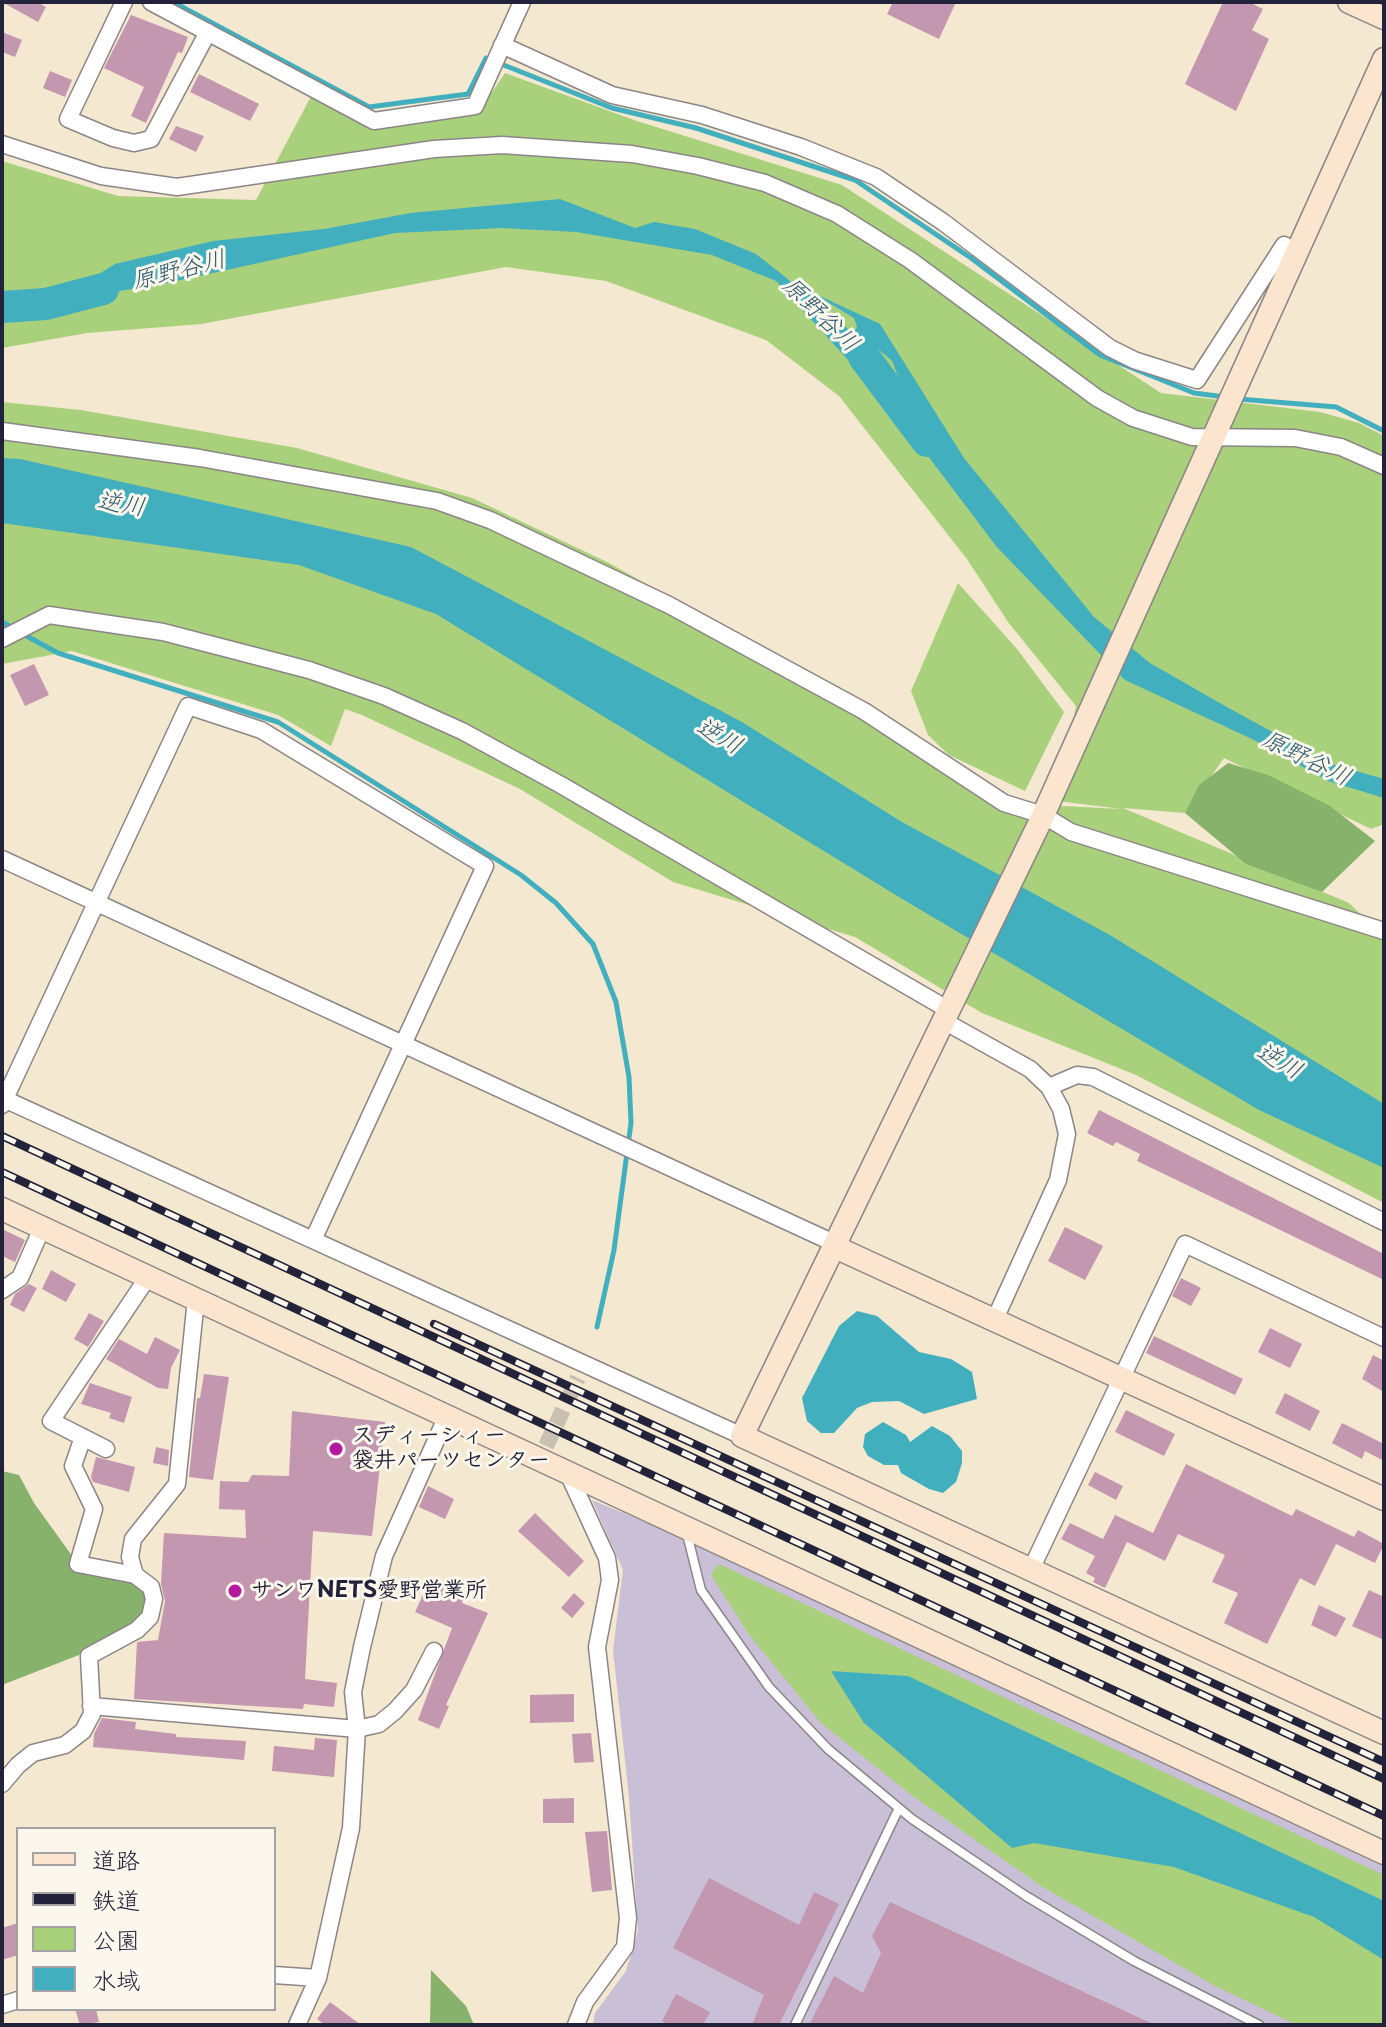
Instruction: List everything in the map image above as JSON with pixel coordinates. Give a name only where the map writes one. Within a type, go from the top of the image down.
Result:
[{"type":"street","points":[[124,2],[68,119],[113,138],[134,143],[151,139],[208,32]]},
{"type":"street","points":[[151,2],[374,121],[475,106],[522,2]]},
{"type":"street","points":[[1349,2],[1384,18]]},
{"type":"street","points":[[502,45],[612,95],[702,115],[801,147],[876,177],[943,222],[1110,348],[1134,360],[1197,380],[1284,245],[1296,252]]},
{"type":"street","points":[[742,1436],[1043,814],[1384,59]]},
{"type":"street","points":[[2,144],[101,176],[177,187],[434,149],[502,145],[632,154],[698,166],[765,183],[837,214],[910,260],[1097,398],[1133,418],[1173,432],[1295,438],[1341,447],[1384,466]]},
{"type":"street","points":[[2,431],[200,458],[437,501],[490,520],[669,605],[864,711],[1004,803],[1043,814],[1071,832],[1384,931]]},
{"type":"street","points":[[2,639],[49,615],[163,632],[309,670],[384,696],[462,731],[561,785],[947,1010],[1030,1069],[1049,1087],[1061,1109],[1067,1134],[1064,1159],[995,1319]]},
{"type":"street","points":[[313,1240],[485,866],[261,730],[188,706],[3,1101],[313,1240],[581,1371],[742,1436],[1384,1733]]},
{"type":"street","points":[[2,859],[1384,1499]]},
{"type":"street","points":[[1049,1087],[1077,1075],[1093,1077],[1384,1222]]},
{"type":"street","points":[[2,1209],[447,1416],[543,1453],[567,1471],[1384,1853]]},
{"type":"street","points":[[2,1290],[20,1278],[42,1228]]},
{"type":"street","points":[[1027,1568],[1035,1561],[1185,1244],[1384,1338]]},
{"type":"street","points":[[106,1449],[51,1421],[148,1277]]},
{"type":"street","points":[[135,1575],[130,1557],[133,1539],[177,1484],[196,1299]]},
{"type":"street","points":[[297,2025],[318,1978],[351,1828],[357,1729],[353,1692],[384,1556],[447,1416]]},
{"type":"street","points":[[2,1784],[33,1753],[65,1745],[83,1731],[91,1706],[89,1656],[137,1630],[150,1617],[154,1599],[151,1587],[135,1575],[78,1564],[94,1509],[73,1466],[83,1437]]},
{"type":"street","points":[[567,1471],[607,1558],[610,1580],[597,1647],[628,1918],[625,1947],[585,2002],[576,2025]]},
{"type":"street","points":[[91,1706],[357,1729],[379,1724],[395,1711],[414,1690],[434,1651]]},
{"type":"street","points":[[276,1975],[318,1978]]},
{"type":"lane","points":[[683,1526],[691,1541],[701,1590],[769,1687],[828,1749],[899,1808],[1026,1896],[1134,1961],[1259,2025]]},
{"type":"lane","points":[[795,2025],[899,1808]]},
{"type":"shaded area","points":[[592,1500],[691,1541],[1384,1867],[1384,2025],[593,2025],[595,2013],[626,1971],[638,1931],[629,1797],[613,1650],[623,1570]]},
{"type":"green space","points":[[505,73],[634,120],[842,185],[1161,393],[1320,412],[1359,423],[1384,436],[1384,824],[1371,829],[1224,758],[1185,813],[1123,808],[1349,903],[1384,937],[1384,1203],[1136,1075],[982,1013],[855,937],[673,882],[520,789],[362,715],[345,709],[331,746],[278,715],[72,651],[2,664],[2,402],[81,410],[297,448],[472,498],[609,563],[802,671],[1004,803],[1122,809],[1057,801],[1076,706],[1008,622],[967,559],[839,396],[766,340],[606,281],[506,267],[201,324],[87,333],[2,348],[2,161],[118,196],[256,200],[315,89],[378,120],[480,110]]},
{"type":"green space","points":[[958,583],[1017,649],[1064,712],[1025,791],[949,755],[928,735],[911,691]]},
{"type":"green space","points":[[1228,763],[1268,775],[1330,806],[1375,841],[1322,892],[1246,864],[1185,813],[1199,785]]},
{"type":"green space","points":[[2,1471],[19,1475],[34,1503],[78,1564],[141,1579],[152,1609],[125,1637],[2,1685]]},
{"type":"green space","points":[[719,1564],[1384,1875],[1384,2025],[1297,2025],[1217,1987],[1041,1886],[914,1797],[821,1723],[750,1636],[711,1575]]},
{"type":"green space","points":[[431,1970],[466,2006],[474,2025],[430,2025]]},
{"type":"water","points":[[560,199],[635,228],[654,222],[695,229],[756,254],[794,284],[880,324],[964,458],[1094,617],[1150,663],[1225,706],[1331,764],[1384,779],[1384,798],[1328,781],[1254,740],[1125,680],[996,546],[891,407],[776,281],[712,255],[576,232],[502,228],[395,233],[163,284],[26,306],[75,289],[115,264],[213,241],[324,229],[411,213]],"holes":[[[826,301],[854,318],[857,327],[853,333],[816,303]],[[878,349],[892,361],[907,398],[901,409],[875,357]]]},
{"type":"water","name":"逆川","points":[[2,458],[20,459],[411,547],[742,722],[902,822],[1110,935],[1384,1104],[1384,1168],[1259,1110],[909,903],[436,614],[299,565],[2,523]]},
{"type":"water","points":[[857,1311],[877,1316],[919,1352],[951,1359],[972,1372],[977,1399],[924,1414],[899,1401],[872,1402],[857,1408],[834,1433],[821,1433],[807,1421],[802,1398],[839,1326]]},
{"type":"water","points":[[883,1422],[906,1435],[910,1442],[932,1426],[950,1436],[962,1451],[956,1482],[943,1493],[929,1489],[901,1473],[898,1465],[884,1465],[868,1456],[863,1447],[865,1434]]},
{"type":"water","points":[[831,1671],[908,1676],[1384,1901],[1384,1960],[1314,1917],[1174,1867],[1034,1843],[1012,1848],[864,1723]]},
{"type":"building","points":[[2,2],[37,2],[46,7],[38,22]]},
{"type":"building","points":[[893,2],[956,2],[939,39],[887,14]]},
{"type":"building","points":[[1223,2],[1249,2],[1263,9],[1252,30],[1269,39],[1236,111],[1185,84]]},
{"type":"building","points":[[131,15],[188,37],[182,53],[178,52],[146,123],[131,116],[144,87],[104,68]]},
{"type":"building","points":[[2,32],[22,40],[15,57],[2,52]]},
{"type":"building","points":[[50,71],[72,80],[65,97],[43,88]]},
{"type":"building","points":[[199,74],[259,104],[250,121],[190,92]]},
{"type":"building","points":[[176,126],[204,136],[196,152],[169,139]]},
{"type":"building","points":[[34,664],[49,695],[25,706],[10,675]]},
{"type":"building","points":[[1099,1110],[1384,1254],[1384,1280],[1137,1161],[1140,1154],[1116,1142],[1113,1146],[1087,1133]]},
{"type":"building","points":[[1065,1227],[1103,1246],[1085,1280],[1048,1261]]},
{"type":"building","points":[[2,1229],[25,1240],[15,1262],[2,1256]]},
{"type":"building","points":[[51,1270],[76,1284],[66,1302],[42,1289]]},
{"type":"building","points":[[1181,1278],[1201,1288],[1191,1306],[1172,1296]]},
{"type":"building","points":[[29,1284],[37,1288],[24,1312],[10,1305],[15,1294]]},
{"type":"building","points":[[89,1313],[104,1321],[88,1347],[74,1339]]},
{"type":"building","points":[[1270,1328],[1302,1344],[1290,1368],[1258,1352]]},
{"type":"building","points":[[1154,1336],[1243,1379],[1235,1395],[1146,1353]]},
{"type":"building","points":[[155,1337],[180,1350],[171,1368],[168,1389],[158,1388],[106,1359],[119,1339],[147,1354]]},
{"type":"building","points":[[1373,1355],[1384,1361],[1384,1392],[1362,1379]]},
{"type":"building","points":[[204,1374],[229,1377],[213,1480],[189,1477],[197,1398],[200,1398]]},
{"type":"building","points":[[90,1383],[132,1397],[124,1423],[109,1418],[111,1413],[81,1404]]},
{"type":"building","points":[[1285,1393],[1320,1411],[1310,1431],[1275,1413]]},
{"type":"building","points":[[1126,1410],[1175,1434],[1164,1456],[1115,1432]]},
{"type":"building","name":"サンワNETS愛野営業所","points":[[292,1411],[385,1422],[372,1536],[313,1531],[305,1679],[337,1683],[334,1707],[304,1704],[303,1709],[134,1699],[137,1642],[158,1640],[165,1601],[161,1584],[164,1533],[246,1538],[245,1510],[219,1509],[220,1481],[248,1482],[252,1475],[289,1476]]},
{"type":"building","points":[[1342,1423],[1384,1444],[1384,1461],[1365,1451],[1362,1459],[1332,1443]]},
{"type":"building","points":[[156,1447],[169,1450],[168,1466],[153,1463]]},
{"type":"building","points":[[96,1457],[135,1467],[129,1492],[93,1482],[91,1477]]},
{"type":"building","points":[[1186,1464],[1292,1516],[1296,1509],[1354,1537],[1358,1530],[1384,1544],[1375,1563],[1336,1544],[1315,1586],[1300,1578],[1267,1644],[1224,1623],[1238,1593],[1212,1582],[1225,1555],[1178,1534],[1165,1561],[1127,1542],[1105,1588],[1093,1582],[1095,1578],[1086,1573],[1095,1556],[1061,1539],[1070,1523],[1103,1539],[1115,1515],[1153,1533]]},
{"type":"building","points":[[1095,1472],[1123,1486],[1116,1500],[1088,1485]]},
{"type":"building","points":[[428,1486],[454,1499],[445,1519],[419,1507]]},
{"type":"building","points":[[535,1513],[584,1561],[569,1577],[518,1531]]},
{"type":"building","points":[[429,1582],[464,1597],[462,1603],[488,1613],[446,1705],[449,1706],[439,1729],[418,1720],[452,1628],[415,1612]]},
{"type":"building","points":[[1369,1590],[1384,1597],[1384,1640],[1352,1626]]},
{"type":"building","points":[[574,1593],[585,1603],[572,1618],[561,1608]]},
{"type":"building","points":[[1319,1605],[1346,1618],[1336,1637],[1311,1625]]},
{"type":"building","points":[[574,1694],[574,1722],[530,1723],[530,1695]]},
{"type":"building","points":[[102,1718],[136,1722],[135,1729],[176,1734],[176,1737],[246,1741],[244,1760],[93,1747],[94,1734]]},
{"type":"building","points":[[591,1733],[594,1762],[574,1763],[572,1734]]},
{"type":"building","points":[[315,1738],[337,1740],[334,1777],[272,1771],[274,1746],[314,1750]]},
{"type":"building","points":[[574,1798],[574,1823],[543,1823],[543,1799]]},
{"type":"building","points":[[607,1831],[612,1890],[592,1892],[585,1832]]},
{"type":"building","points":[[709,1878],[799,1925],[814,1892],[839,1904],[779,2025],[752,2025],[764,1995],[673,1948]]},
{"type":"building","points":[[890,1902],[1155,2025],[809,2025],[834,1976],[863,1993],[881,1953],[872,1936]]},
{"type":"building","points":[[16,1924],[16,1956],[2,1960],[2,1928]]},
{"type":"building","points":[[676,1994],[710,2012],[703,2025],[669,2025],[662,2021]]},
{"type":"building","points":[[330,2002],[361,2025],[325,2025],[317,2019]]},
{"type":"building","points":[[76,2011],[96,2011],[99,2022],[80,2025]]},
{"type":"waterway","points":[[173,2],[369,107],[468,94],[486,58],[612,108],[696,128],[855,180],[971,258],[1100,355],[1194,393],[1225,397]]},
{"type":"waterway","name":"原野谷川","points":[[2,307],[46,304],[103,289]]},
{"type":"waterway","name":"原野谷川","points":[[864,357],[927,441]]},
{"type":"waterway","points":[[1239,399],[1336,407],[1384,431]]},
{"type":"waterway","points":[[2,622],[13,628]]},
{"type":"waterway","points":[[21,633],[58,653],[278,722],[521,875],[556,903],[593,944],[616,1002],[629,1077],[631,1123],[614,1250],[597,1327]]},
{"type":"tunnel","points":[[546,1446],[578,1378]]},
{"type":"railway","points":[[2,1136],[1384,1779]]},
{"type":"railway","points":[[2,1172],[1384,1816]]},
{"type":"railway","points":[[434,1324],[1384,1762]]},
{"type":"place","name":"スディーシィー 袋井パーツセンター","points":[[336,1449]]},
{"type":"place","name":"サンワNETS愛野営業所","points":[[235,1591]]}]
